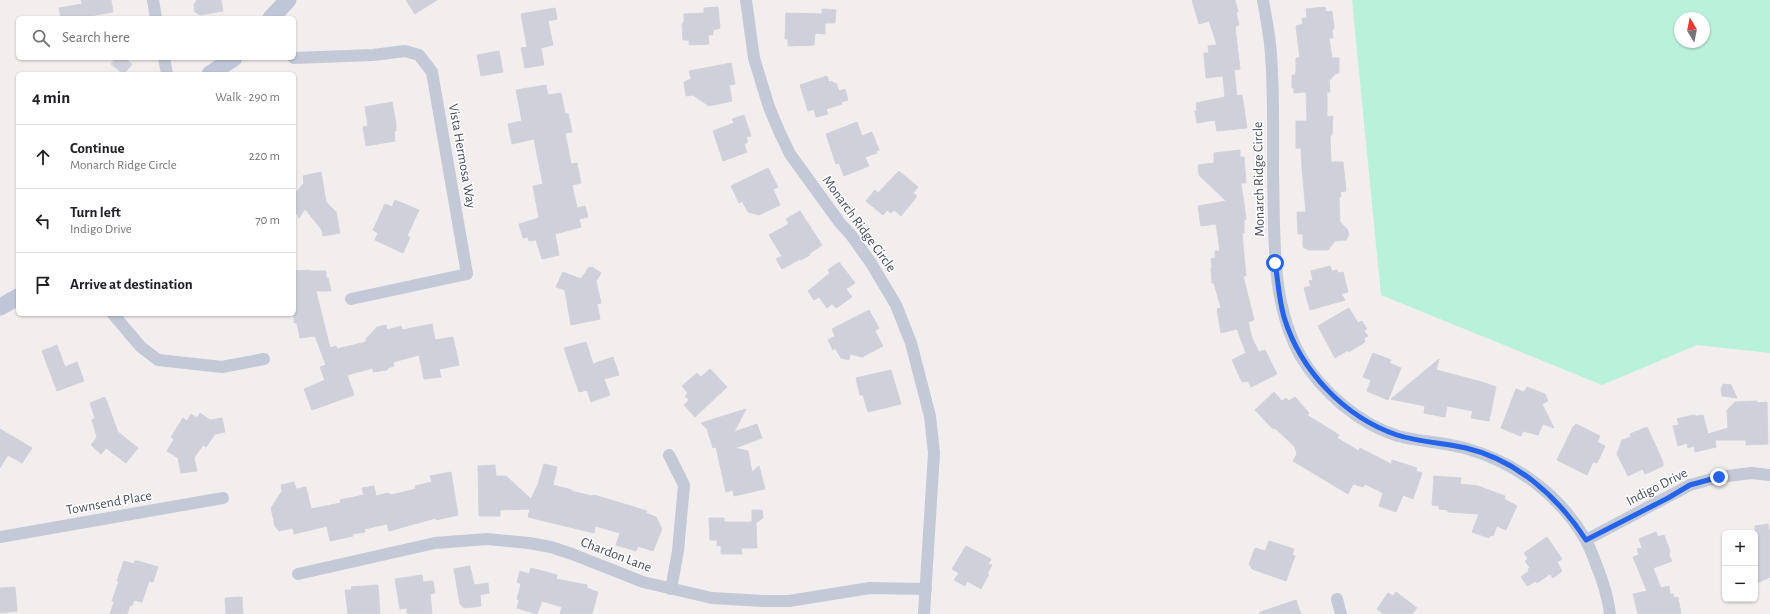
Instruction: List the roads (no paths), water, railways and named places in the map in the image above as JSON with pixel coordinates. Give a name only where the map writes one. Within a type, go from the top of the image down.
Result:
[{"type":"street","points":[[153,0],[156,16]]},
{"type":"street","points":[[273,16],[288,0]]},
{"type":"street","name":"Monarch Ridge Circle","points":[[746,0],[754,58],[767,101],[790,154],[871,263],[896,305],[911,343],[930,416],[934,453],[924,614]]},
{"type":"street","name":"Monarch Ridge Circle","points":[[1263,0],[1271,55],[1275,263],[1283,315],[1288,330],[1303,359],[1322,385],[1335,398],[1349,410],[1381,429],[1398,436],[1467,448],[1498,460],[1528,477],[1555,500],[1567,513],[1586,540],[1602,579],[1610,614]]},
{"type":"street","name":"Vista Hermosa Way","points":[[296,58],[373,56],[405,51],[419,55],[432,72],[467,274],[351,299]]},
{"type":"street","points":[[164,60],[167,72]]},
{"type":"street","points":[[213,72],[231,60]]},
{"type":"street","points":[[0,307],[16,298]]},
{"type":"street","points":[[115,316],[142,347],[158,360],[222,367],[264,359]]},
{"type":"street","points":[[669,455],[684,486],[678,551],[671,589]]},
{"type":"street","name":"Indigo Drive","points":[[1586,540],[1668,498],[1690,485],[1719,477],[1751,472],[1770,475]]},
{"type":"street","name":"Townsend Place","points":[[0,537],[224,498]]},
{"type":"street","name":"Chardon Lane","points":[[298,574],[435,543],[487,539],[522,542],[551,548],[572,554],[643,582],[712,598],[789,601],[870,588],[926,589]]},
{"type":"street","points":[[1338,599],[1341,614]]}]
